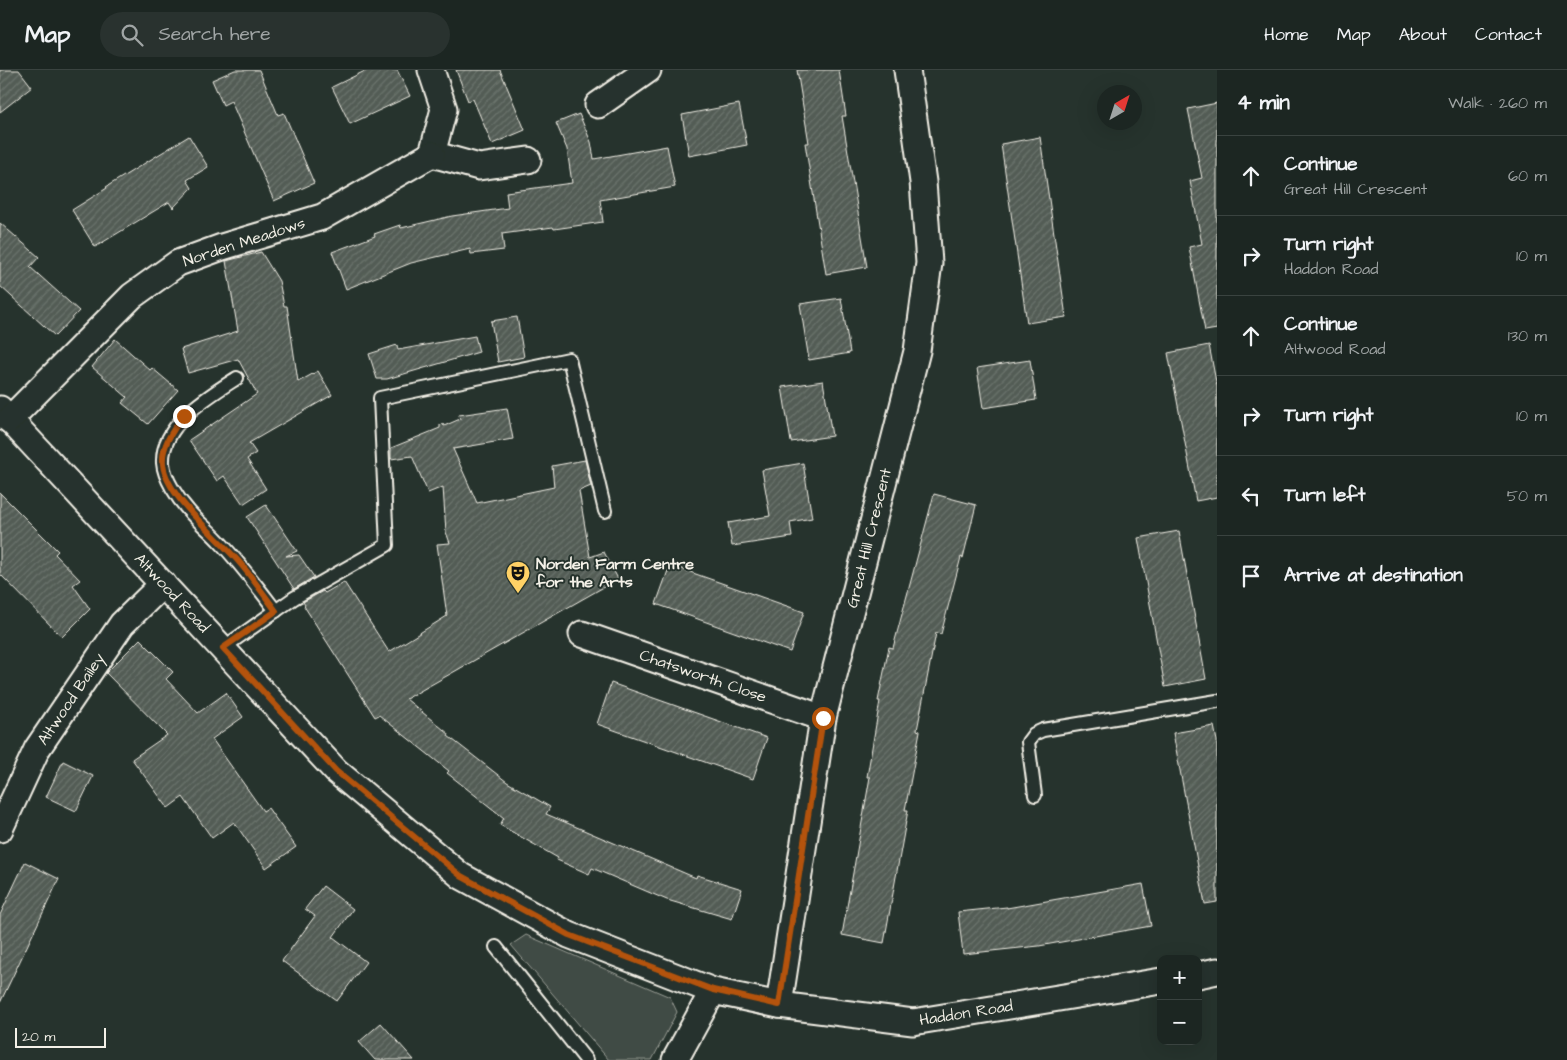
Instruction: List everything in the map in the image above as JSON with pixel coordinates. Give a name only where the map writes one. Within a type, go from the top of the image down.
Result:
[{"type":"street","points":[[431,70],[444,109],[432,154],[479,167],[528,160]]},
{"type":"street","points":[[598,104],[648,70]]},
{"type":"street","name":"Great Hill Crescent","points":[[779,1005],[823,718],[917,351],[928,263],[923,182],[907,70]]},
{"type":"street","name":"Norden Meadows","points":[[5,415],[132,296],[178,263],[222,247],[322,217],[432,154]]},
{"type":"street","name":"Altwood Road","points":[[5,415],[336,771],[461,876],[569,935],[713,990]]},
{"type":"street","name":"Altwood Bailey","points":[[0,829],[37,749],[122,624],[163,584]]},
{"type":"street","name":"Chatsworth Close","points":[[582,634],[823,718]]},
{"type":"street","points":[[1202,974],[1217,972]]},
{"type":"street","name":"Haddon Road","points":[[713,990],[779,1005],[913,1022],[1157,982]]},
{"type":"street","points":[[674,1060],[713,990]]},
{"type":"lane","points":[[223,648],[294,598],[386,545],[380,398],[568,360],[605,511]]},
{"type":"lane","points":[[237,378],[208,396],[184,416],[174,429],[165,448],[163,464],[170,486],[188,510],[240,563],[276,611]]},
{"type":"lane","points":[[1035,795],[1028,742],[1034,734],[1043,730],[1074,724],[1217,701]]},
{"type":"lane","points":[[496,947],[586,1060]]},
{"type":"shaded area","points":[[526,935],[670,997],[677,1012],[652,1060],[609,1060],[511,945]]},
{"type":"building","points":[[0,70],[19,70],[32,87],[0,112]]},
{"type":"building","points":[[235,70],[259,70],[278,115],[284,113],[314,183],[274,201],[231,101],[223,105],[212,80]]},
{"type":"building","points":[[367,70],[397,70],[410,96],[350,124],[332,87]]},
{"type":"building","points":[[456,70],[500,70],[525,130],[492,144],[473,99],[468,101]]},
{"type":"building","points":[[797,70],[839,70],[846,116],[842,116],[867,267],[826,274],[805,143],[809,143]]},
{"type":"building","points":[[1217,103],[1217,329],[1205,331],[1189,247],[1202,244],[1190,181],[1202,178],[1188,109]]},
{"type":"building","points":[[739,104],[747,145],[689,156],[682,115]]},
{"type":"building","points":[[579,114],[591,142],[594,159],[667,146],[675,187],[600,200],[603,222],[502,234],[504,250],[471,254],[470,249],[411,263],[346,289],[332,252],[400,225],[401,228],[452,216],[508,208],[506,192],[572,183],[567,149],[556,123]]},
{"type":"building","points":[[189,136],[208,167],[187,180],[192,188],[173,208],[169,202],[95,247],[72,210]]},
{"type":"building","points":[[1040,137],[1066,317],[1027,323],[1001,144]]},
{"type":"building","points":[[0,223],[39,257],[30,267],[79,311],[55,336],[0,286]]},
{"type":"building","points":[[261,252],[279,281],[284,306],[287,306],[298,382],[318,371],[332,395],[249,443],[256,453],[247,459],[266,489],[243,504],[224,476],[217,481],[189,440],[257,394],[238,359],[188,373],[181,349],[238,331],[226,261]]},
{"type":"building","points":[[841,298],[850,353],[809,360],[800,304]]},
{"type":"building","points":[[517,317],[524,357],[498,362],[491,321]]},
{"type":"building","points":[[475,336],[479,352],[387,379],[377,379],[369,354],[397,345],[398,350]]},
{"type":"building","points":[[115,339],[150,370],[152,368],[178,390],[148,424],[122,403],[127,397],[92,367]]},
{"type":"building","points":[[1209,345],[1217,387],[1217,497],[1196,501],[1168,353]]},
{"type":"building","points":[[1030,360],[1036,400],[983,408],[977,368]]},
{"type":"building","points":[[823,381],[832,436],[791,442],[782,387]]},
{"type":"building","name":"Norden Farm Centre for the Arts","points":[[507,408],[513,439],[453,449],[477,503],[554,487],[552,466],[585,460],[591,486],[579,491],[590,557],[604,552],[618,579],[406,699],[449,734],[448,736],[507,782],[550,807],[546,814],[696,878],[697,875],[742,889],[732,919],[667,900],[592,868],[589,874],[557,860],[558,858],[500,825],[504,818],[447,773],[449,771],[379,715],[375,717],[304,606],[303,602],[323,591],[325,593],[344,582],[389,652],[447,616],[437,544],[450,543],[446,532],[443,487],[428,493],[412,456],[391,459],[391,448],[440,428],[440,425],[443,424],[444,426],[460,419],[459,415]]},
{"type":"building","points":[[803,463],[812,518],[790,522],[792,537],[732,546],[728,523],[770,516],[762,470]]},
{"type":"building","points":[[0,493],[58,551],[55,554],[80,580],[73,585],[90,609],[62,637],[0,574]]},
{"type":"building","points":[[934,494],[976,505],[941,634],[936,633],[917,730],[920,731],[905,810],[908,810],[884,943],[842,935],[870,777],[867,777],[880,701],[878,701],[889,647],[893,648]]},
{"type":"building","points":[[266,505],[297,551],[286,556],[299,555],[314,577],[294,589],[247,517]]},
{"type":"building","points":[[1179,531],[1206,679],[1165,687],[1138,538]]},
{"type":"building","points":[[670,565],[804,612],[790,652],[656,604]]},
{"type":"building","points":[[140,639],[173,672],[166,679],[198,713],[226,693],[243,717],[212,739],[263,811],[268,808],[296,847],[266,868],[234,822],[212,838],[183,797],[168,808],[132,759],[167,735],[106,673]]},
{"type":"building","points":[[611,683],[767,738],[753,779],[597,724]]},
{"type":"building","points":[[1214,726],[1217,741],[1217,902],[1205,904],[1173,733]]},
{"type":"building","points":[[63,761],[93,776],[76,811],[46,797]]},
{"type":"building","points":[[25,862],[59,879],[0,1003],[0,915]]},
{"type":"building","points":[[1143,884],[1151,926],[1039,946],[963,954],[958,912],[1007,908]]},
{"type":"building","points":[[323,886],[353,909],[333,937],[366,962],[337,1001],[282,961],[315,916],[305,909]]},
{"type":"building","points":[[381,1023],[414,1060],[375,1060],[359,1042]]},
{"type":"place","name":"Norden Farm Centre for the Arts","points":[[518,594]]},
{"type":"route","points":[[184,416],[174,429],[165,448],[163,464],[170,486],[188,510],[240,563],[276,611],[223,648],[336,771],[461,876],[569,935],[713,990],[779,1005],[823,718]]}]
